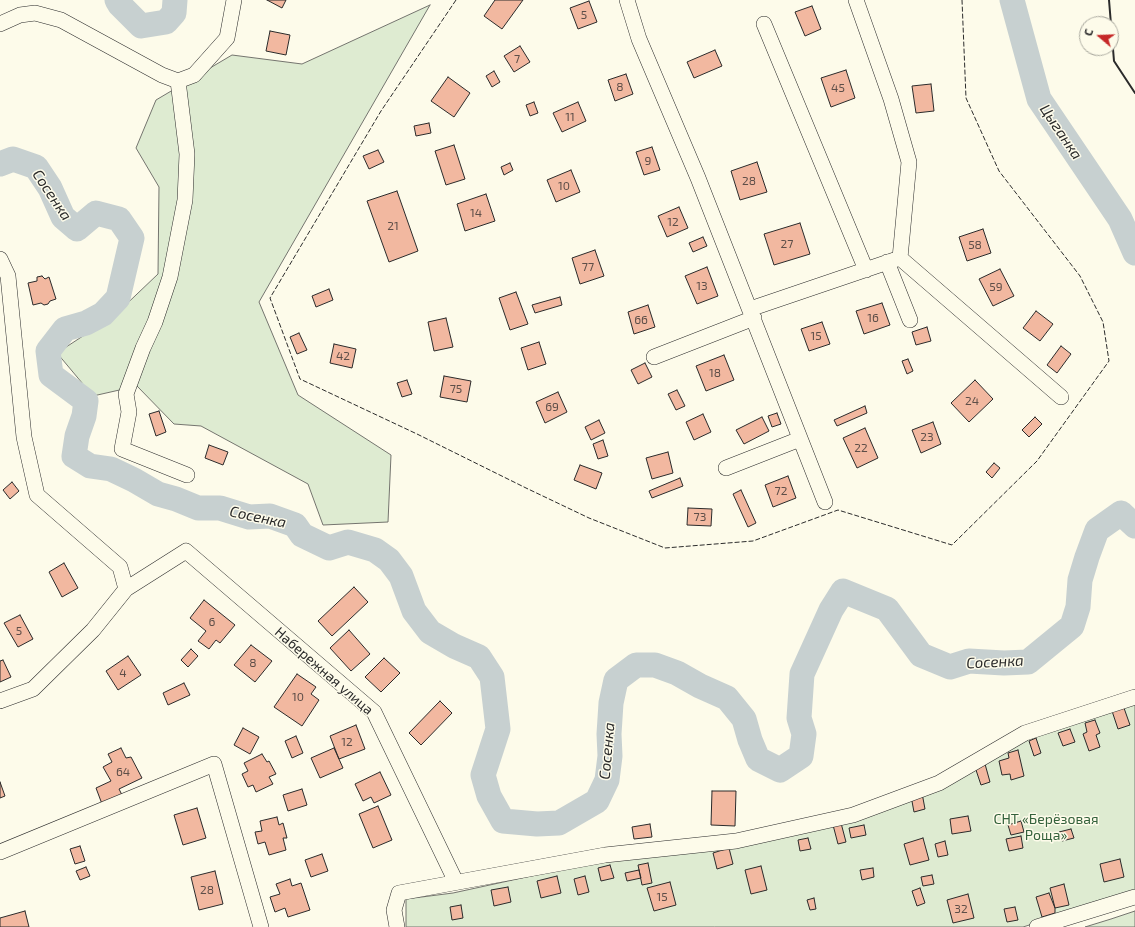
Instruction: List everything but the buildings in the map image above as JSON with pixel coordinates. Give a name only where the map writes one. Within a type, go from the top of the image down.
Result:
[{"type":"street","points":[[0,24],[20,15],[35,13],[61,20],[162,75],[178,81],[194,74],[227,38],[234,0]]},
{"type":"street","points":[[627,0],[639,39],[698,178],[825,502]]},
{"type":"street","points":[[856,0],[891,99],[909,162],[894,260],[910,320]]},
{"type":"street","points":[[764,24],[866,270]]},
{"type":"street","points":[[178,81],[187,154],[185,200],[170,277],[155,322],[143,348],[126,394],[129,412],[122,450],[187,475]]},
{"type":"street","points":[[0,259],[8,276],[24,437],[37,495],[120,567],[126,588],[92,630],[33,689],[0,701]]},
{"type":"street","points":[[654,357],[752,313],[894,260]]},
{"type":"street","points":[[894,260],[1061,397]]},
{"type":"street","points":[[726,468],[800,439]]},
{"type":"street","name":"Набережная улица","points":[[126,588],[186,551],[374,712],[456,882]]},
{"type":"street","points":[[397,927],[394,910],[399,893],[605,854],[736,841],[852,815],[939,783],[1025,733],[1135,697]]},
{"type":"street","points":[[0,852],[214,764],[261,927]]},
{"type":"street","points":[[1037,927],[1135,897]]},
{"type":"green space","points":[[430,5],[259,302],[298,395],[391,455],[388,522],[323,525],[308,484],[201,426],[174,424],[137,386],[93,396],[57,353],[115,315],[158,274],[159,187],[136,148],[156,100],[232,55],[302,64]]},
{"type":"green space","name":"СНТ «Берёзовая Роща»","points":[[1135,702],[1135,892],[1023,927],[406,927],[406,899],[453,893],[609,859],[896,803],[1028,736]]},
{"type":"green space","points":[[1135,911],[1135,927],[1085,927],[1111,919]]},
{"type":"waterway","name":"Сосенка","points":[[117,0],[141,26],[166,22],[174,13],[175,0]]},
{"type":"waterway","name":"Цыганка","points":[[1012,0],[1039,99],[1120,219],[1135,253]]},
{"type":"waterway","name":"Сосенка","points":[[0,164],[13,159],[36,167],[50,188],[63,217],[77,229],[96,213],[119,219],[132,238],[118,298],[103,314],[86,323],[65,329],[48,351],[51,375],[86,401],[84,416],[77,436],[74,456],[90,466],[111,469],[158,494],[176,499],[198,508],[220,508],[249,517],[270,516],[295,525],[302,535],[329,548],[348,542],[375,550],[389,560],[401,576],[414,611],[430,632],[454,646],[479,657],[492,677],[498,729],[483,775],[489,796],[503,821],[537,824],[559,823],[597,801],[607,780],[610,756],[609,734],[611,703],[616,680],[636,665],[655,665],[677,673],[700,686],[727,698],[744,719],[750,740],[758,759],[780,770],[801,756],[804,734],[799,718],[802,674],[831,610],[843,591],[887,609],[921,655],[950,667],[969,661],[1004,663],[1028,662],[1072,626],[1078,607],[1080,580],[1097,530],[1121,513],[1135,526]]},
{"type":"fence","points":[[456,0],[381,111],[270,298],[300,379],[589,518],[665,548],[753,541],[838,510],[952,545],[1037,461],[1109,361],[1103,322],[1080,276],[999,171],[966,98],[962,0]]},
{"type":"wall","points":[[1109,0],[1114,61],[1135,93]]}]
